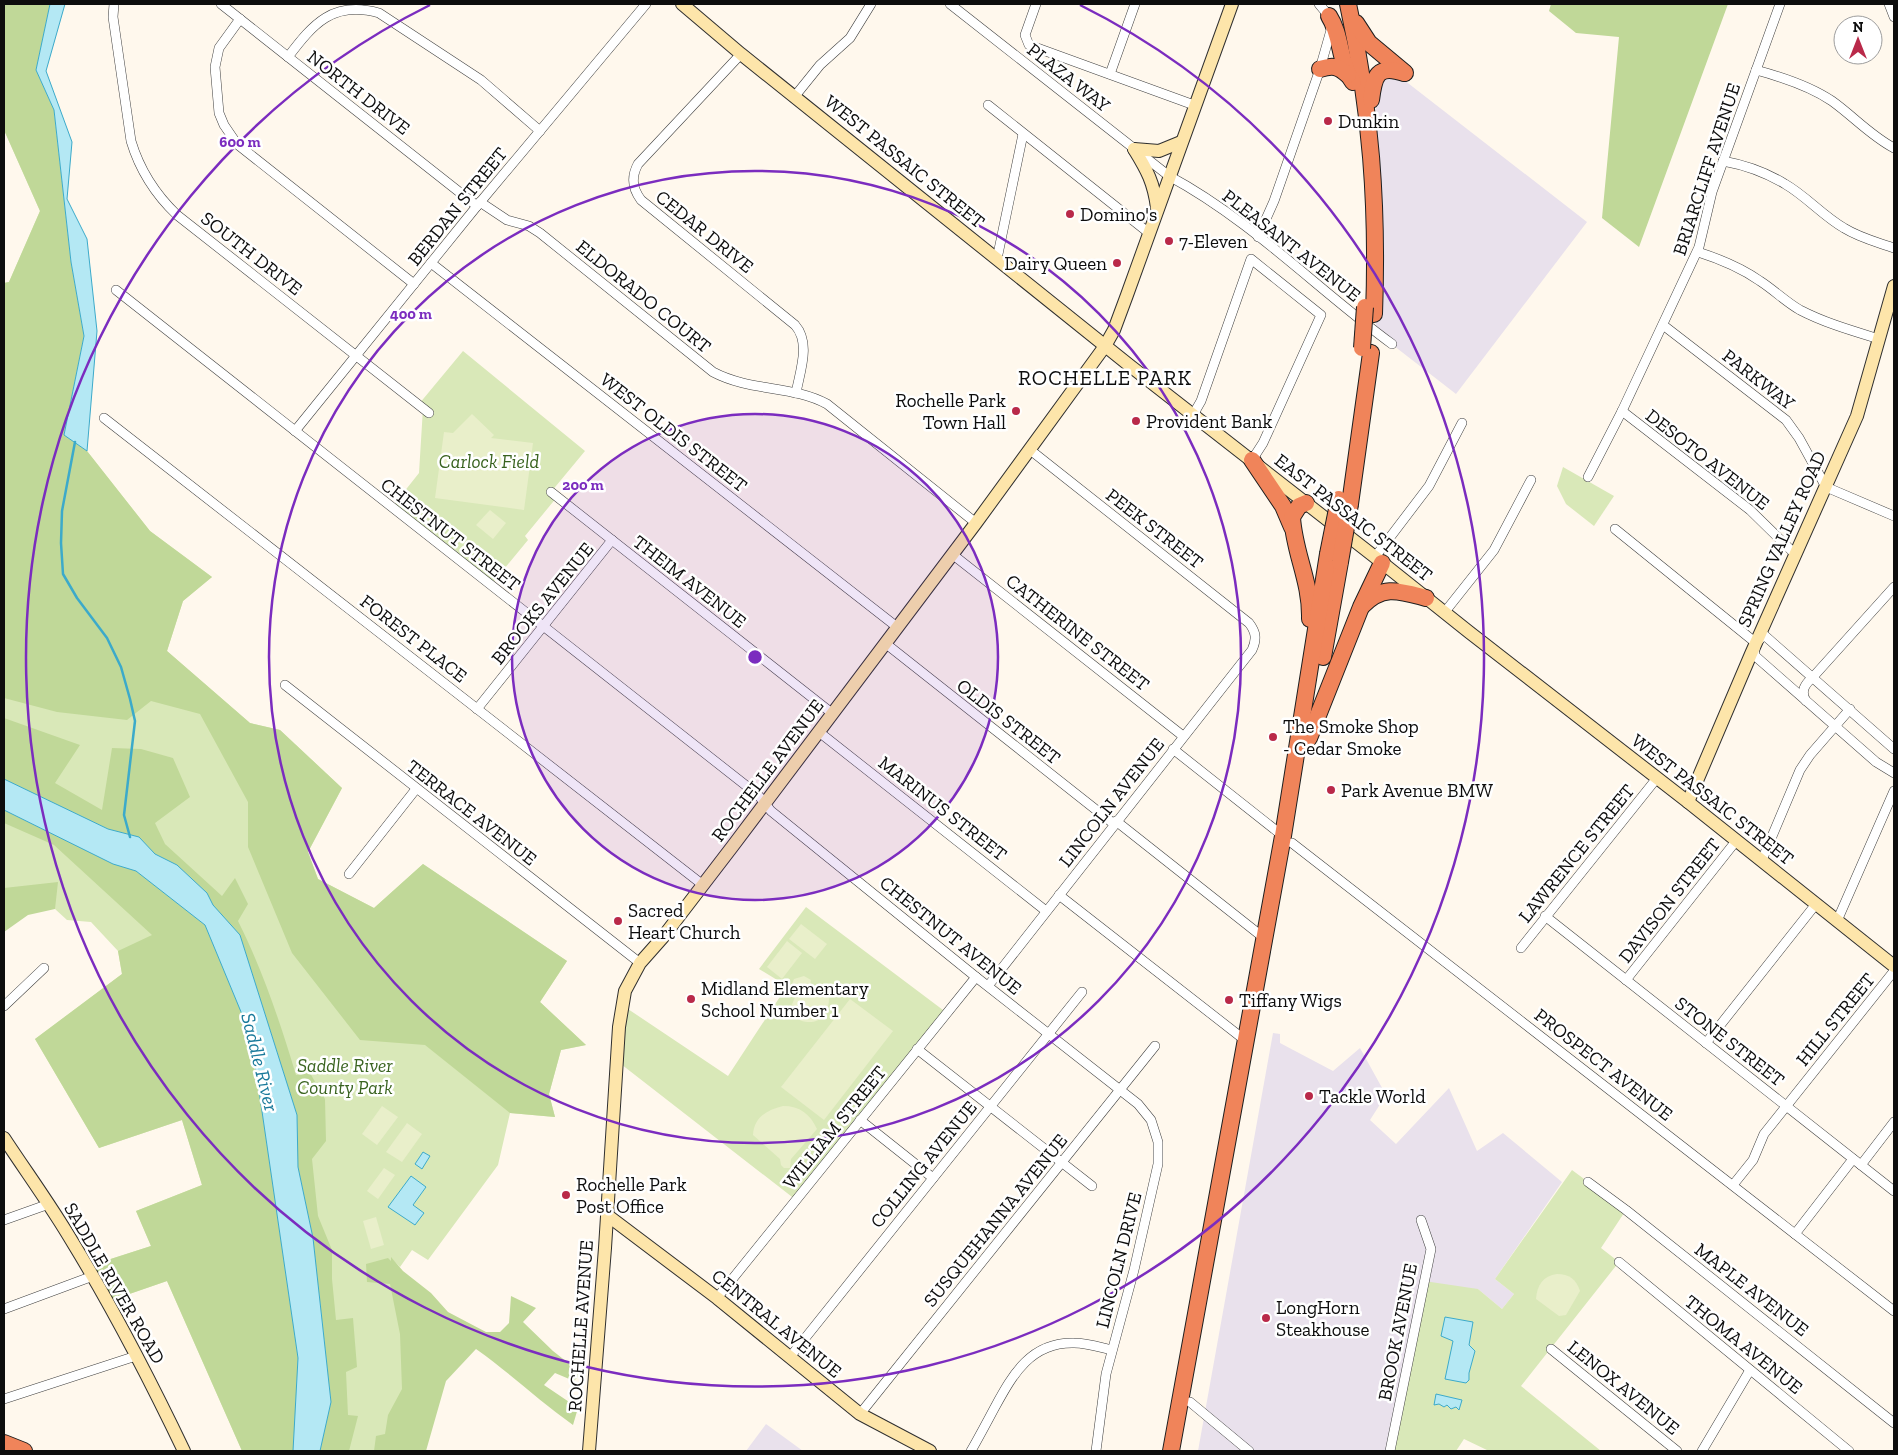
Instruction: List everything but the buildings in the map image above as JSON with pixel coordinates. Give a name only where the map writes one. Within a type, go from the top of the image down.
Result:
[{"type":"highway","points":[[1348,4],[1359,30],[1369,43],[1405,73],[1393,69],[1384,70],[1377,75],[1373,83],[1369,122]]},
{"type":"highway","points":[[1171,1451],[1264,938],[1288,839],[1304,713],[1344,501],[1366,351],[1376,210],[1369,122],[1360,62],[1348,4]]},
{"type":"highway","points":[[1328,8],[1350,78],[1359,123],[1365,189],[1370,310]]},
{"type":"highway","points":[[1320,69],[1328,66],[1337,67],[1350,78]]},
{"type":"highway","points":[[1252,460],[1283,506],[1292,528],[1310,598],[1304,713]]},
{"type":"highway","points":[[1292,528],[1292,517],[1300,506],[1306,503]]},
{"type":"highway","points":[[1181,1451],[1288,839],[1309,738],[1334,558]]},
{"type":"highway","points":[[1309,738],[1379,560]]},
{"type":"highway","points":[[1361,607],[1371,596],[1393,590],[1426,598]]},
{"type":"highway","points":[[4,1442],[24,1451]]},
{"type":"street","name":"SOUTH DRIVE","points":[[114,4],[113,17],[131,142],[139,165],[153,189],[177,215],[429,413]]},
{"type":"street","name":"NORTH DRIVE","points":[[221,4],[478,204]]},
{"type":"street","name":"BERDAN STREET","points":[[296,432],[478,204],[646,4]]},
{"type":"street","name":"WEST PASSAIC STREET","points":[[682,4],[741,54],[1106,346]]},
{"type":"street","points":[[795,96],[820,65],[850,38],[871,4]]},
{"type":"street","name":"PLAZA WAY","points":[[950,4],[1169,176]]},
{"type":"street","points":[[1036,4],[1026,30],[1026,40],[1034,48],[1194,105]]},
{"type":"street","points":[[1110,74],[1135,4]]},
{"type":"street","name":"ROCHELLE AVENUE","points":[[589,1451],[607,1215],[612,1114],[622,1005],[629,983],[640,963],[703,885],[833,714],[1106,346],[1114,330],[1232,4]]},
{"type":"street","name":"BRIARCLIFF AVENUE","points":[[1588,477],[1622,411],[1698,252],[1704,235],[1712,192],[1780,4]]},
{"type":"street","points":[[1889,4],[1894,17]]},
{"type":"street","points":[[288,57],[311,26],[327,13],[348,7],[370,10],[380,14],[481,80],[540,131]]},
{"type":"street","points":[[1258,237],[1274,201],[1320,69],[1330,30],[1328,8]]},
{"type":"street","points":[[240,19],[219,48],[215,67],[219,113],[229,135],[236,144],[414,284]]},
{"type":"street","name":"CEDAR DRIVE","points":[[741,54],[638,164],[634,171],[634,187],[641,200],[800,331],[804,346],[796,393]]},
{"type":"street","points":[[1756,70],[1797,84],[1830,101],[1894,148]]},
{"type":"street","points":[[988,105],[1149,233]]},
{"type":"street","points":[[997,259],[1023,134]]},
{"type":"street","points":[[1134,149],[1159,151],[1181,142]]},
{"type":"street","points":[[1134,149],[1148,170],[1152,180],[1157,210]]},
{"type":"street","points":[[1724,161],[1768,175],[1786,184],[1841,227],[1854,234],[1894,248]]},
{"type":"street","name":"PLEASANT AVENUE","points":[[1169,176],[1197,191],[1392,344]]},
{"type":"street","name":"ELDORADO COURT","points":[[478,204],[507,220],[529,226],[540,233],[712,372],[740,384],[796,393],[817,398],[827,404],[976,523]]},
{"type":"street","points":[[1698,252],[1738,267],[1761,281],[1800,310],[1833,324],[1880,339]]},
{"type":"street","name":"PLEASANT AVENUE","points":[[1193,415],[1201,401],[1251,258],[1321,315],[1263,443],[1252,460]]},
{"type":"street","name":"WEST OLDIS STREET","points":[[431,263],[897,627]]},
{"type":"street","name":"SPRING VALLEY ROAD","points":[[1688,802],[1857,416],[1894,286]]},
{"type":"street","name":"CHESTNUT STREET","points":[[116,290],[758,795],[765,804]]},
{"type":"street","name":"PARKWAY","points":[[1663,325],[1786,420],[1799,438],[1826,487]]},
{"type":"street","name":"EAST PASSAIC STREET","points":[[1106,346],[1508,662]]},
{"type":"street","name":"DESOTO AVENUE","points":[[1622,411],[1750,510],[1795,554]]},
{"type":"street","name":"FOREST PLACE","points":[[104,418],[703,885]]},
{"type":"street","points":[[1379,560],[1429,486],[1462,423]]},
{"type":"street","name":"PEEK STREET","points":[[1029,449],[1249,622],[1256,636]]},
{"type":"street","points":[[1444,613],[1494,550],[1531,480]]},
{"type":"street","points":[[1826,487],[1894,516]]},
{"type":"street","name":"THEIM AVENUE","points":[[551,492],[833,714]]},
{"type":"street","points":[[1615,530],[1756,643]]},
{"type":"street","name":"BROOKS AVENUE","points":[[478,709],[612,540]]},
{"type":"street","name":"CATHERINE STREET","points":[[952,554],[1183,736]]},
{"type":"street","points":[[1808,703],[1804,697],[1803,689],[1806,683],[1813,678],[1894,587]]},
{"type":"street","points":[[1894,749],[1764,635],[1756,643],[1754,655],[1834,727],[1876,762],[1894,773]]},
{"type":"street","name":"LINCOLN AVENUE","points":[[988,986],[1252,650],[1256,636]]},
{"type":"street","name":"OLDIS STREET","points":[[885,643],[1264,938]]},
{"type":"street","name":"WEST PASSAIC STREET","points":[[1508,662],[1762,860],[1894,966]]},
{"type":"street","name":"TERRACE AVENUE","points":[[285,686],[640,963]]},
{"type":"street","points":[[1762,860],[1800,770],[1810,755],[1850,710]]},
{"type":"street","name":"MARINUS STREET","points":[[819,732],[1046,911]]},
{"type":"street","name":"PROSPECT AVENUE","points":[[1173,749],[1894,1311]]},
{"type":"street","name":"LAWRENCE STREET","points":[[1521,948],[1657,778]]},
{"type":"street","points":[[349,874],[416,789]]},
{"type":"street","points":[[1837,921],[1894,791]]},
{"type":"street","name":"CHESTNUT AVENUE","points":[[765,804],[976,977],[1120,1089]]},
{"type":"street","name":"DAVISON STREET","points":[[1626,980],[1736,841]]},
{"type":"street","points":[[1059,895],[1246,1041]]},
{"type":"street","points":[[1706,1043],[1816,904]]},
{"type":"street","name":"STONE STREET","points":[[1545,916],[1894,1191]]},
{"type":"street","points":[[4,1006],[44,968]]},
{"type":"street","name":"HILL STREET","points":[[1733,1185],[1753,1160],[1764,1134],[1894,971]]},
{"type":"street","name":"WILLIAM STREET","points":[[717,1298],[976,977]]},
{"type":"street","name":"COLLING AVENUE","points":[[790,1357],[1082,992]]},
{"type":"street","name":"SUSQUEHANNA AVENUE","points":[[860,1414],[1154,1046]]},
{"type":"street","points":[[917,1049],[1092,1186]]},
{"type":"street","name":"LINCOLN DRIVE","points":[[1096,1451],[1106,1374],[1134,1270],[1159,1153],[1155,1131],[1150,1120],[1138,1104],[1120,1089]]},
{"type":"street","points":[[860,1120],[933,1178]]},
{"type":"street","points":[[1861,1165],[1894,1122]]},
{"type":"street","name":"SADDLE RIVER ROAD","points":[[5,1142],[49,1204],[93,1276],[184,1451]]},
{"type":"street","points":[[1795,1234],[1853,1159]]},
{"type":"street","name":"MAPLE AVENUE","points":[[1588,1182],[1634,1216],[1894,1423]]},
{"type":"street","points":[[4,1220],[49,1204]]},
{"type":"street","name":"CENTRAL AVENUE","points":[[607,1215],[717,1298],[860,1414],[930,1451]]},
{"type":"street","name":"BROOK AVENUE","points":[[1391,1451],[1431,1249],[1421,1220]]},
{"type":"street","name":"THOMA AVENUE","points":[[1619,1262],[1849,1451]]},
{"type":"street","points":[[4,1309],[93,1276]]},
{"type":"street","points":[[971,1451],[1012,1377],[1028,1358],[1050,1347],[1072,1343],[1088,1344],[1112,1350]]},
{"type":"street","name":"LENOX AVENUE","points":[[1551,1349],[1677,1451]]},
{"type":"street","points":[[4,1399],[136,1356]]},
{"type":"street","points":[[1702,1451],[1750,1370]]},
{"type":"street","points":[[1190,1402],[1249,1451]]},
{"type":"street","points":[[1661,1451],[1667,1443]]},
{"type":"shaded area","points":[[1391,75],[1404,80],[1587,222],[1456,394],[1376,332],[1376,95],[1383,77]]},
{"type":"shaded area","points":[[1273,1033],[1280,1034],[1280,1043],[1333,1071],[1360,1048],[1386,1095],[1370,1120],[1396,1144],[1449,1088],[1477,1151],[1503,1133],[1562,1182],[1495,1279],[1514,1294],[1502,1309],[1478,1289],[1390,1451],[1198,1451]]},
{"type":"shaded area","points":[[766,1424],[803,1451],[746,1451]]},
{"type":"green space","name":"Saddle River County Park","points":[[4,4],[50,4],[36,70],[64,435],[87,451],[150,531],[212,577],[183,601],[167,651],[250,723],[280,730],[342,788],[308,852],[318,879],[374,908],[423,864],[567,961],[540,1002],[586,1045],[561,1050],[549,1094],[555,1117],[510,1113],[498,1165],[428,1260],[412,1250],[400,1267],[392,1259],[410,1379],[400,1451],[242,1451],[167,1281],[112,1300],[92,1265],[151,1246],[136,1211],[202,1185],[182,1120],[99,1148],[35,1039],[122,974],[118,951],[91,922],[67,920],[55,909],[55,901],[4,924],[4,283],[9,282],[40,211],[4,130]]},
{"type":"green space","points":[[4,4],[50,4],[36,70],[54,110],[71,262],[84,336],[64,435],[87,451],[150,531],[212,577],[183,601],[167,651],[250,723],[280,730],[342,788],[308,852],[318,879],[374,908],[423,864],[567,961],[540,1002],[586,1045],[561,1050],[549,1094],[555,1117],[510,1113],[425,1045],[360,1040],[292,953],[248,847],[248,802],[200,714],[151,701],[127,720],[57,712],[4,698],[4,283],[9,282],[40,211],[4,130]]},
{"type":"green space","points":[[1551,4],[1728,4],[1639,247],[1602,218],[1619,37],[1576,33],[1549,11]]},
{"type":"green space","name":"Carlock Field","points":[[463,351],[585,451],[551,492],[557,497],[525,536],[528,540],[490,586],[392,507],[419,473],[423,408],[419,404]]},
{"type":"green space","points":[[472,414],[494,435],[491,438],[533,443],[524,510],[435,498],[444,432],[453,433]]},
{"type":"green space","points":[[1563,467],[1614,496],[1594,526],[1566,504],[1557,486]]},
{"type":"green space","points":[[490,510],[506,523],[493,539],[476,525]]},
{"type":"green space","points":[[4,718],[80,745],[55,783],[102,810],[112,748],[141,749],[173,758],[190,797],[155,823],[165,844],[222,896],[235,878],[248,904],[238,921],[270,997],[296,1075],[310,1073],[325,1099],[326,1141],[312,1159],[318,1216],[332,1250],[332,1279],[336,1320],[353,1318],[357,1367],[346,1372],[348,1415],[358,1416],[349,1451],[320,1451],[331,1402],[313,1238],[298,1167],[297,1115],[240,935],[213,905],[207,893],[177,865],[155,854],[139,837],[108,829],[4,779]]},
{"type":"green space","points":[[4,810],[113,864],[136,871],[205,925],[251,1036],[298,1358],[293,1451],[242,1451],[167,1281],[112,1300],[92,1265],[151,1246],[136,1211],[202,1185],[182,1120],[99,1148],[35,1039],[122,974],[118,951],[152,935],[54,845],[4,823]]},
{"type":"green space","points":[[58,882],[55,909],[28,915],[4,932],[4,888]]},
{"type":"green space","points":[[806,907],[947,1013],[796,1200],[617,1061],[622,1005],[728,1076],[787,986],[759,969]]},
{"type":"green space","points":[[801,924],[827,944],[815,959],[789,939]]},
{"type":"green space","points":[[787,941],[802,953],[782,979],[767,967]]},
{"type":"green space","points":[[804,976],[811,980],[810,987],[829,998],[825,1014],[817,1021],[801,1021],[789,1011],[797,993],[790,989],[794,979]]},
{"type":"green space","points":[[850,999],[893,1031],[824,1120],[781,1087]]},
{"type":"green space","points":[[382,1106],[398,1117],[377,1145],[362,1134]]},
{"type":"green space","points":[[783,1106],[794,1107],[804,1112],[817,1129],[791,1159],[790,1168],[784,1168],[781,1165],[780,1159],[753,1135],[756,1123],[762,1115]]},
{"type":"green space","points":[[407,1123],[422,1134],[402,1162],[386,1152]]},
{"type":"green space","points":[[384,1168],[395,1175],[378,1199],[367,1191]]},
{"type":"green space","points":[[1572,1170],[1626,1210],[1601,1248],[1619,1262],[1521,1386],[1601,1451],[1489,1451],[1464,1439],[1456,1451],[1390,1451],[1424,1281],[1478,1289],[1502,1309],[1514,1294],[1495,1279]]},
{"type":"green space","points":[[376,1217],[384,1245],[371,1249],[363,1221]]},
{"type":"green space","points":[[391,1257],[403,1271],[431,1293],[448,1312],[486,1332],[500,1332],[509,1323],[511,1296],[536,1308],[523,1322],[553,1351],[581,1373],[574,1381],[555,1373],[544,1385],[578,1408],[573,1425],[476,1349],[446,1381],[426,1451],[374,1451],[376,1436],[385,1434],[388,1415],[402,1389],[400,1334],[390,1284],[367,1282],[366,1264],[388,1258],[391,1261]]},
{"type":"green space","points":[[1557,1274],[1572,1278],[1580,1291],[1566,1315],[1559,1316],[1536,1299],[1539,1285],[1544,1279]]},
{"type":"water","points":[[50,4],[65,4],[46,71],[72,142],[67,199],[87,239],[97,331],[87,451],[64,435],[84,336],[71,262],[54,110],[36,70]]},
{"type":"water","name":"Saddle River","points":[[4,779],[108,829],[139,837],[155,854],[177,865],[207,893],[213,905],[240,935],[297,1115],[298,1167],[313,1238],[331,1402],[320,1451],[293,1451],[298,1358],[251,1036],[205,925],[136,871],[113,864],[4,810]]},
{"type":"water","points":[[423,1152],[430,1156],[422,1169],[415,1164]]},
{"type":"water","points":[[411,1176],[426,1187],[413,1205],[424,1213],[415,1225],[388,1207]]},
{"type":"water","points":[[1445,1317],[1473,1322],[1469,1345],[1475,1351],[1469,1380],[1466,1383],[1445,1379],[1453,1341],[1441,1336]]},
{"type":"water","points":[[1436,1394],[1462,1400],[1459,1410],[1456,1407],[1451,1409],[1447,1405],[1444,1407],[1439,1404],[1434,1405]]},
{"type":"waterway","points":[[75,442],[62,511],[61,543],[63,574],[77,598],[107,638],[121,667],[130,699],[135,721],[124,815],[130,837]]},
{"type":"place","name":"Dunkin","points":[[1328,121]]},
{"type":"place","name":"Domino's","points":[[1070,214]]},
{"type":"place","name":"7-Eleven","points":[[1169,241]]},
{"type":"place","name":"Dairy Queen","points":[[1117,263]]},
{"type":"place","name":"Rochelle Park Town Hall","points":[[1016,411]]},
{"type":"place","name":"Provident Bank","points":[[1136,421]]},
{"type":"place","name":"The Smoke Shop - Cedar Smoke","points":[[1273,737]]},
{"type":"place","name":"Park Avenue BMW","points":[[1331,790]]},
{"type":"place","name":"Sacred Heart Church","points":[[618,921]]},
{"type":"place","name":"Midland Elementary School Number 1","points":[[691,999]]},
{"type":"place","name":"Tiffany Wigs","points":[[1229,1000]]},
{"type":"place","name":"Tackle World","points":[[1309,1096]]},
{"type":"place","name":"Rochelle Park Post Office","points":[[566,1195]]},
{"type":"place","name":"LongHorn Steakhouse","points":[[1266,1318]]},
{"type":"district","name":"ROCHELLE PARK","points":[[1105,378]]}]
